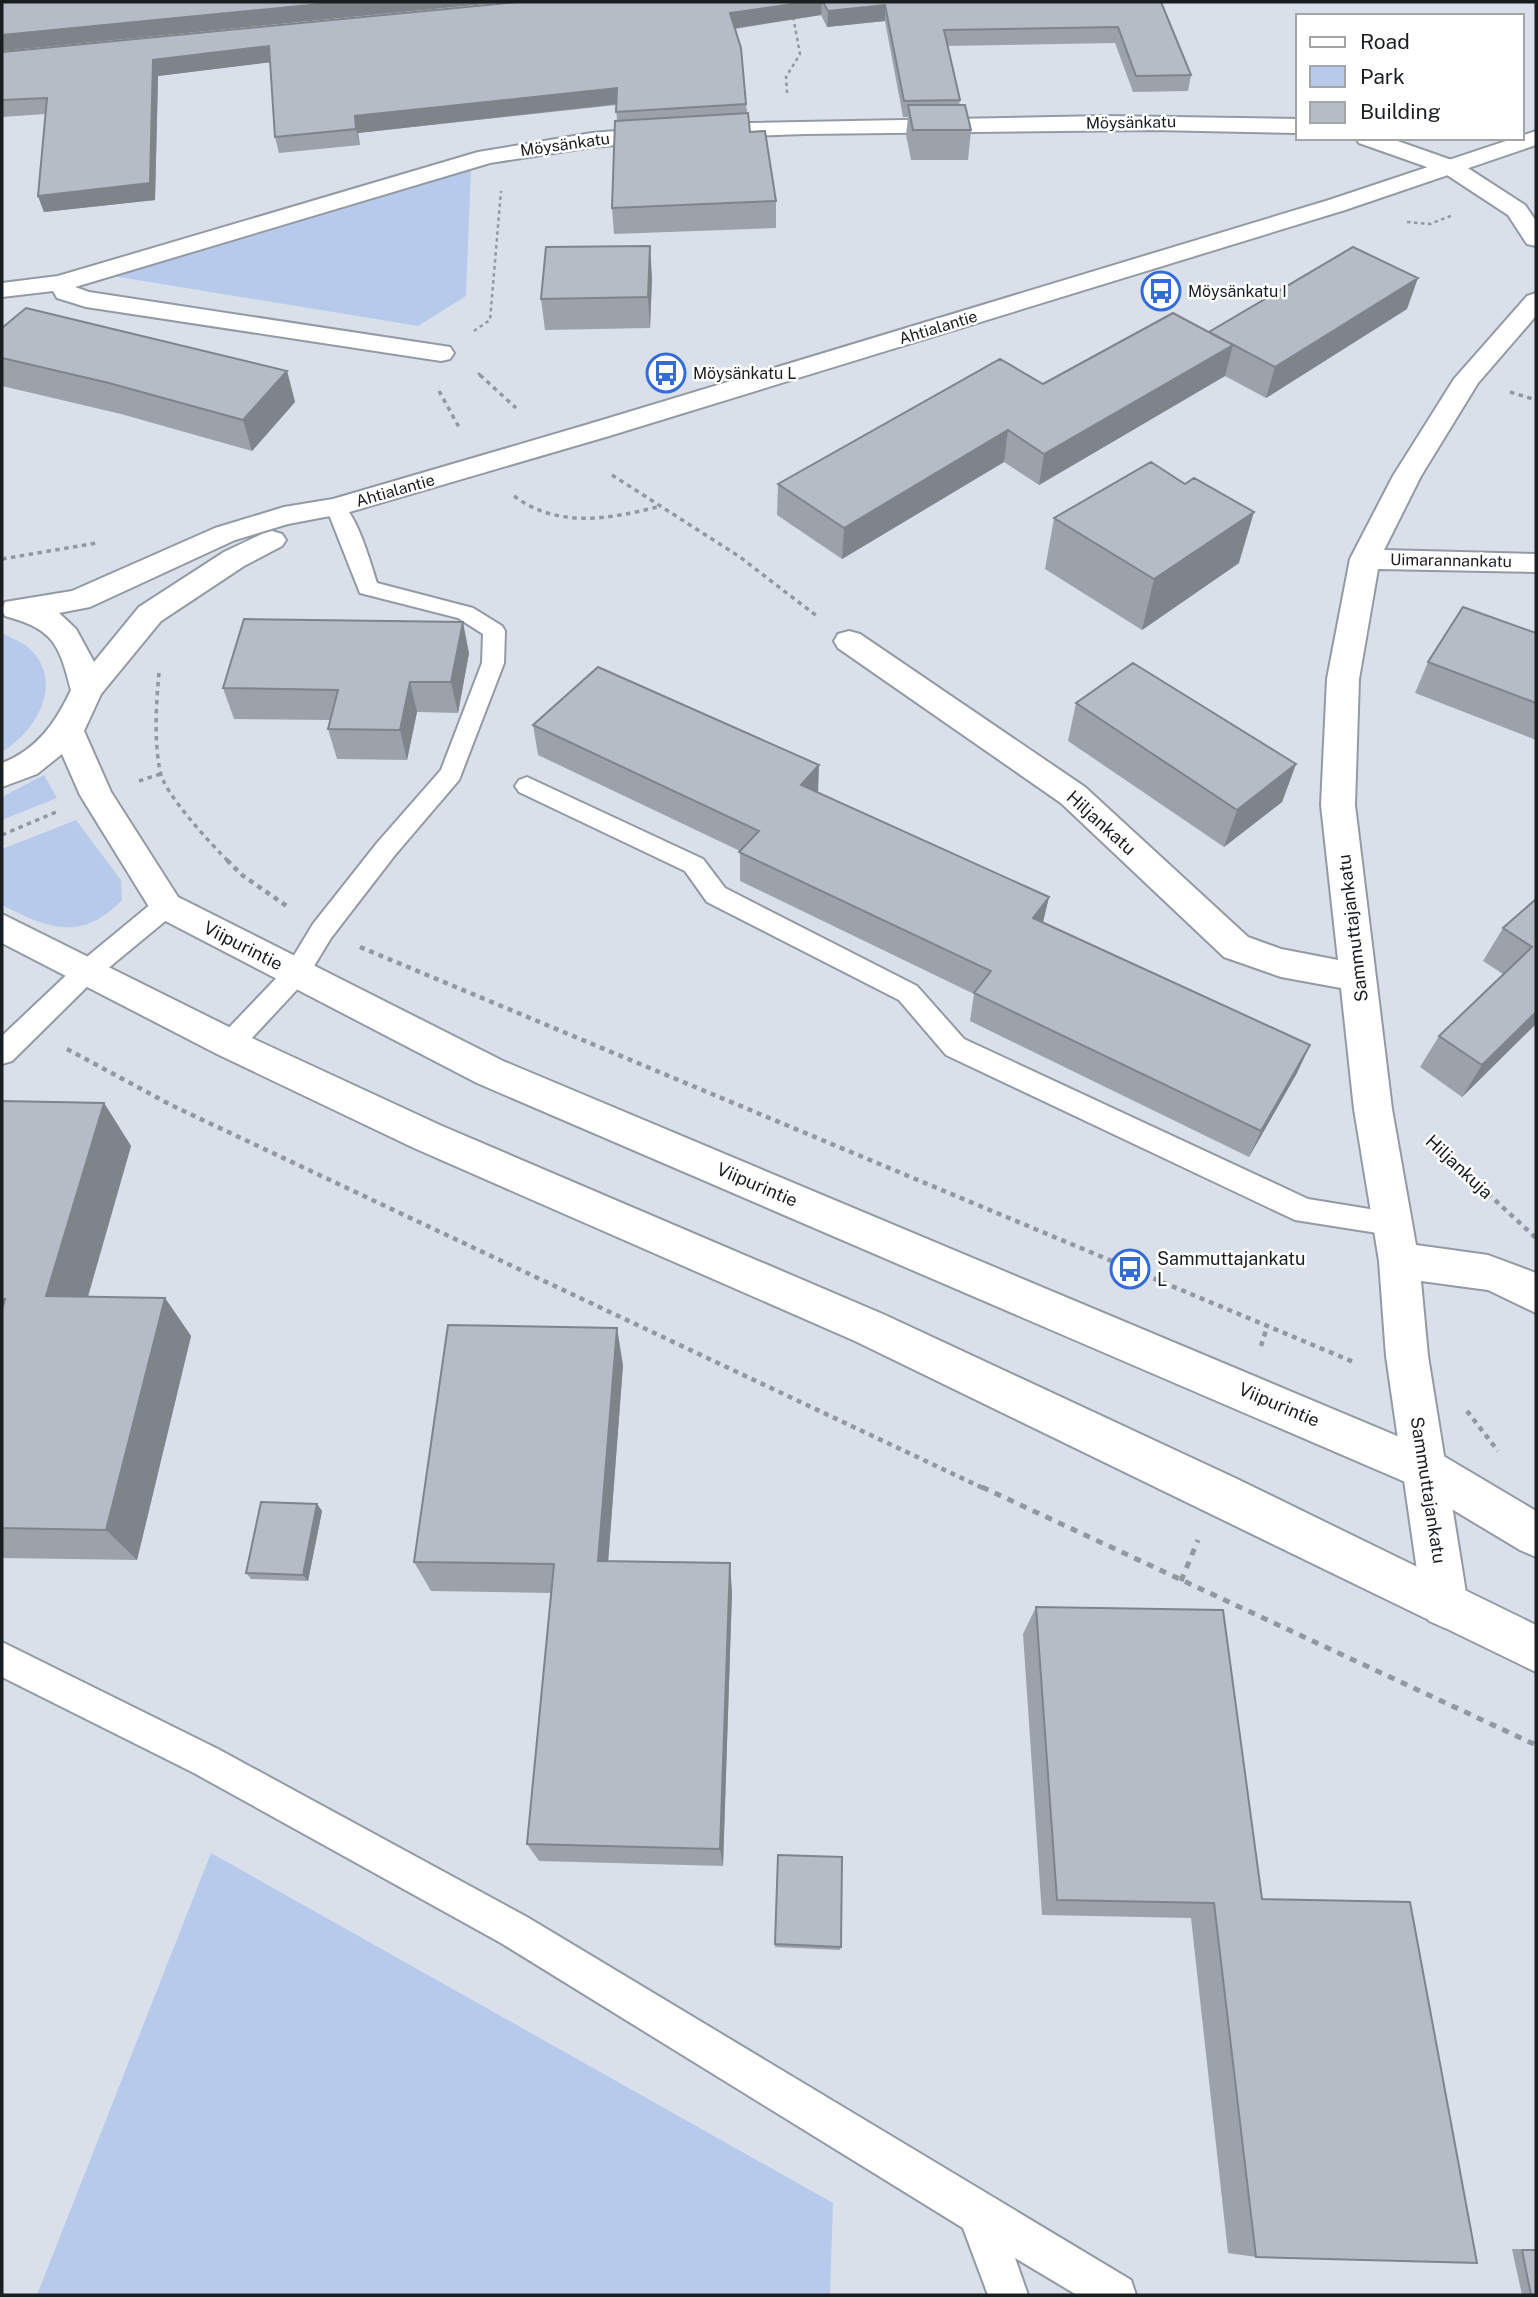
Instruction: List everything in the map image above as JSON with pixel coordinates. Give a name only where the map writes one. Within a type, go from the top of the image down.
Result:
[{"type":"main road","name":"Möysänkatu","points":[[2,290],[60,283],[493,155],[543,145],[624,136],[789,127],[1178,121],[1296,126]]},
{"type":"main road","name":"Ahtialantie","points":[[13,609],[79,600],[225,534],[284,516],[336,507],[705,398],[1452,168],[1536,138]]},
{"type":"main road","points":[[1373,140],[1452,168],[1500,197],[1517,210],[1536,239]]},
{"type":"main road","points":[[60,283],[66,293],[86,299],[441,353]]},
{"type":"main road","name":"Sammuttajankatu","points":[[1445,1605],[1373,1109],[1338,805],[1343,679],[1365,559],[1407,476],[1466,379],[1536,301]]},
{"type":"main road","name":"Ahtialantie","points":[[68,731],[87,690],[150,614],[234,559],[336,507]]},
{"type":"main road","name":"Uimarannankatu","points":[[1365,559],[1536,563]]},
{"type":"main road","points":[[13,609],[53,622],[70,640],[87,690]]},
{"type":"main road","name":"Hiljankatu","points":[[849,641],[1073,795],[1236,947],[1265,961],[1298,970],[1359,976]]},
{"type":"main road","points":[[2,775],[26,765],[68,731],[96,795],[166,906]]},
{"type":"main road","name":"Viipurintie","points":[[166,906],[490,1073],[1425,1469],[1536,1535]]},
{"type":"main road","points":[[2,928],[230,1044],[428,1137],[870,1328],[1536,1649]]},
{"type":"main road","points":[[1394,1242],[1524,1285],[1536,1295]]},
{"type":"lane","points":[[230,1044],[296,974],[322,931],[386,849],[451,774],[492,663],[494,631],[466,612],[369,588],[351,538],[336,507]]},
{"type":"lane","points":[[527,786],[694,864],[716,895],[908,993],[955,1047],[1305,1211],[1394,1242]]},
{"type":"lane","points":[[2,1053],[86,972],[166,906]]},
{"type":"lane","points":[[2,1659],[206,1761],[514,1930],[978,2214],[1116,2295]]},
{"type":"lane","points":[[978,2214],[1008,2295]]},
{"type":"path","points":[[789,127],[786,77],[800,54],[792,12]]},
{"type":"path","points":[[462,431],[425,367],[490,320],[503,176],[493,155]]},
{"type":"path","points":[[1403,222],[1430,224],[1500,197]]},
{"type":"path","points":[[441,353],[470,365],[516,408]]},
{"type":"path","points":[[612,475],[740,556],[849,641]]},
{"type":"path","points":[[508,491],[524,506],[566,518],[621,517],[661,506]]},
{"type":"path","points":[[159,671],[156,710],[160,774],[200,834],[242,875],[322,931],[1412,1385],[1471,1413],[1499,1453]]},
{"type":"path","points":[[2,835],[96,795]]},
{"type":"path","points":[[28,1028],[171,1105],[1181,1581],[1536,1745]]},
{"type":"path","name":"Hiljankuja","points":[[1373,1109],[1409,1121],[1536,1239]]},
{"type":"green space","points":[[471,168],[466,296],[418,326],[107,275]]},
{"type":"green space","points":[[2,633],[30,649],[40,662],[45,676],[45,691],[42,705],[26,732],[2,752]]},
{"type":"green space","points":[[44,775],[57,798],[2,820],[2,797]]},
{"type":"green space","points":[[76,820],[121,880],[122,900],[93,922],[65,927],[35,920],[2,905],[2,849]]},
{"type":"green space","points":[[211,1853],[833,2203],[830,2295],[37,2295]]},
{"type":"building","points":[[2,2],[341,2],[2,35]]},
{"type":"building","points":[[517,2],[807,2],[730,13],[741,48],[746,104],[616,112],[617,88],[355,116],[356,129],[275,137],[269,46],[153,60],[150,183],[38,196],[47,98],[2,100],[2,52]]},
{"type":"building","points":[[823,2],[1161,2],[1191,75],[1136,76],[1118,27],[944,30],[960,100],[904,101],[885,5],[828,11]]},
{"type":"building","points":[[908,105],[965,105],[971,130],[913,130]]},
{"type":"building","points":[[748,113],[750,132],[765,131],[776,201],[612,208],[615,121]]},
{"type":"building","points":[[650,246],[648,297],[541,299],[546,247]]},
{"type":"building","points":[[1353,247],[1418,278],[1275,367],[1209,332]]},
{"type":"building","points":[[26,308],[287,371],[243,420],[109,383],[2,358],[2,328]]},
{"type":"building","points":[[1173,313],[1233,345],[1044,454],[1008,430],[844,528],[778,484],[1000,359],[1043,384]]},
{"type":"building","points":[[1151,462],[1185,484],[1194,478],[1254,512],[1154,579],[1054,518]]},
{"type":"building","points":[[1463,607],[1536,633],[1536,703],[1428,662]]},
{"type":"building","points":[[244,619],[463,622],[451,682],[410,682],[400,730],[328,729],[338,690],[223,688]]},
{"type":"building","points":[[1133,663],[1296,764],[1237,810],[1076,703]]},
{"type":"building","points":[[598,667],[819,765],[801,785],[1049,897],[1033,918],[1310,1045],[1261,1131],[974,993],[991,971],[739,852],[759,831],[533,725]]},
{"type":"building","points":[[1536,899],[1536,1012],[1482,1065],[1439,1036],[1532,947],[1503,928]]},
{"type":"building","points":[[2,1101],[104,1103],[46,1296],[165,1298],[106,1530],[2,1528],[2,1310],[5,1299],[2,1299]]},
{"type":"building","points":[[448,1325],[617,1328],[598,1561],[730,1563],[720,1849],[527,1844],[554,1564],[414,1562]]},
{"type":"building","points":[[261,1502],[317,1504],[303,1575],[246,1573]]},
{"type":"building","points":[[1036,1607],[1223,1610],[1262,1899],[1410,1902],[1477,2263],[1256,2257],[1214,1903],[1057,1900]]},
{"type":"building","points":[[778,1855],[842,1857],[841,1947],[775,1944]]},
{"type":"building","points":[[1522,2250],[1536,2250],[1536,2295],[1531,2295]]},
{"type":"place","name":"Möysänkatu I","points":[[1161,291]]},
{"type":"place","name":"Möysänkatu L","points":[[666,373]]},
{"type":"place","name":"Sammuttajankatu L","points":[[1130,1269]]}]
